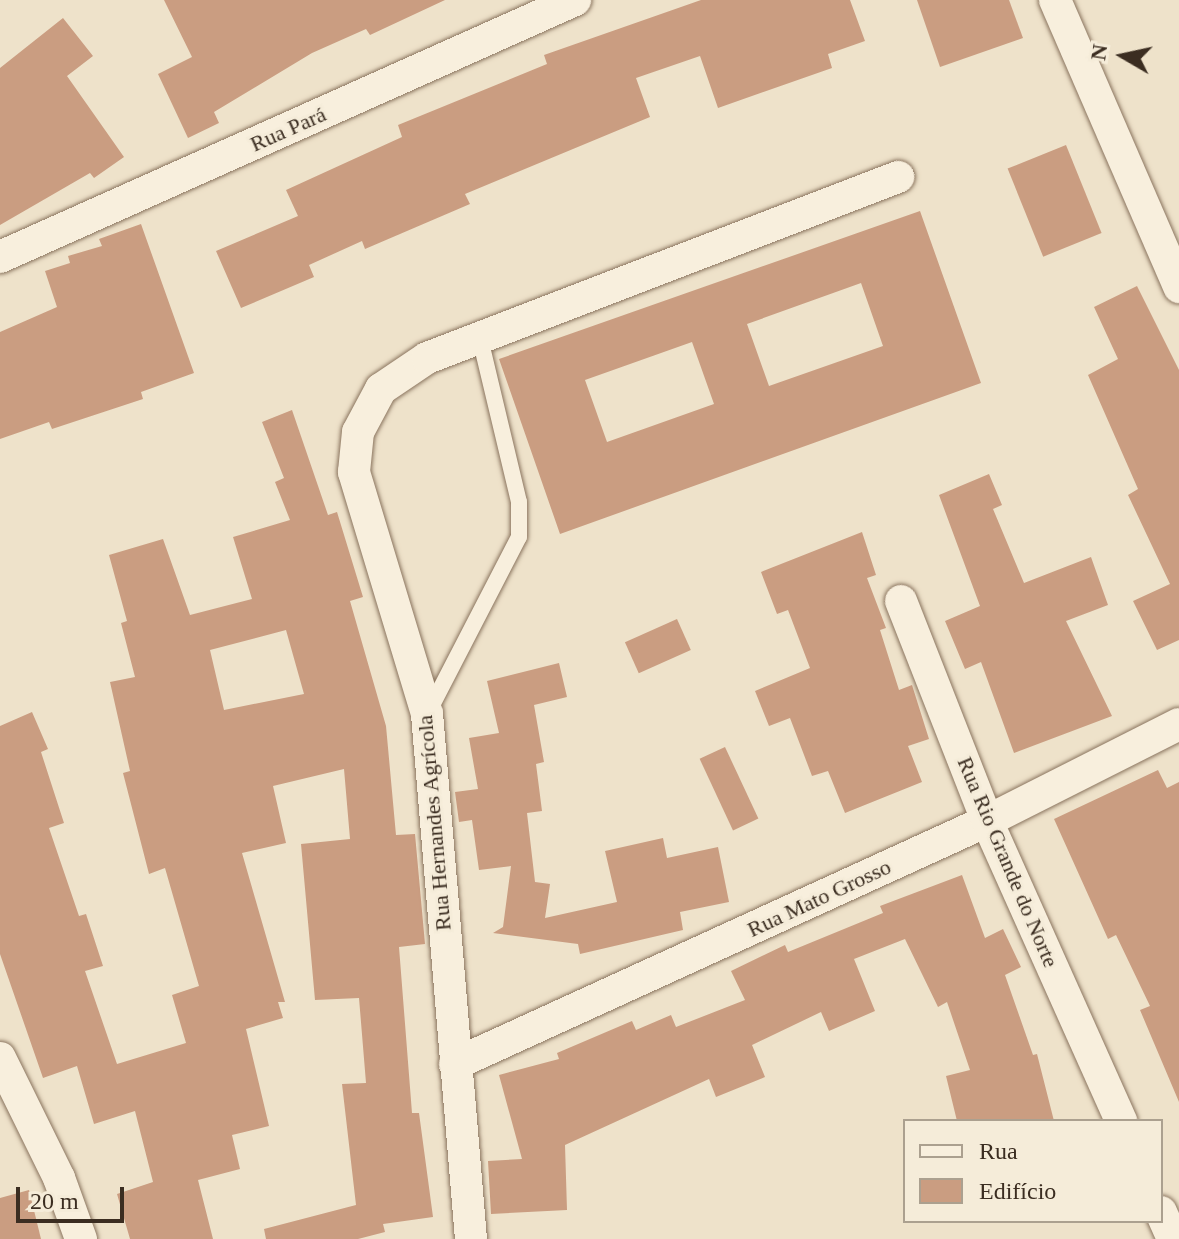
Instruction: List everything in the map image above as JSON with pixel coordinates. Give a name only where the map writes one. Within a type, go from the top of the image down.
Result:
[{"type":"street","name":"Rua Pará","points":[[0,257],[575,0]]},
{"type":"street","points":[[1055,0],[1179,287]]},
{"type":"street","name":"Rua Hernandes Agrícola","points":[[471,1239],[427,714],[354,472],[358,432],[381,389],[427,358],[898,177]]},
{"type":"street","name":"Rua Rio Grande do Norte","points":[[901,601],[987,821],[1120,1119]]},
{"type":"street","name":"Rua Mato Grosso","points":[[455,1064],[987,821],[1179,724]]},
{"type":"street","points":[[0,1058],[59,1178],[81,1239]]},
{"type":"street","points":[[1163,1216],[1173,1239]]},
{"type":"lane","points":[[427,714],[519,537],[519,502],[480,338]]},
{"type":"building","points":[[164,0],[445,0],[370,35],[366,29],[312,53],[214,112],[219,123],[188,138],[158,74],[192,57]]},
{"type":"building","points":[[701,0],[850,0],[865,41],[828,54],[832,68],[718,108],[700,56],[636,78],[650,117],[465,194],[470,204],[365,249],[362,241],[309,265],[314,277],[241,308],[216,251],[298,216],[286,190],[402,137],[398,125],[547,64],[544,55]]},
{"type":"building","points":[[917,0],[1009,0],[1023,38],[940,67]]},
{"type":"building","points":[[63,18],[93,56],[67,76],[124,157],[94,178],[90,173],[0,225],[0,68]]},
{"type":"building","points":[[1066,145],[1102,233],[1043,257],[1008,169]]},
{"type":"building","points":[[920,211],[981,383],[560,534],[499,359]],"holes":[[[861,283],[883,346],[769,386],[747,324]],[[692,342],[714,404],[607,442],[585,380]]]},
{"type":"building","points":[[141,224],[194,373],[141,392],[143,399],[52,429],[49,422],[0,439],[0,332],[57,307],[45,271],[70,263],[68,256],[102,246],[99,239]]},
{"type":"building","points":[[1137,286],[1179,370],[1179,640],[1157,650],[1133,601],[1170,584],[1128,495],[1138,489],[1088,375],[1118,359],[1094,307]]},
{"type":"building","points":[[292,410],[328,515],[337,512],[363,597],[350,601],[386,726],[396,835],[415,834],[425,944],[399,947],[412,1113],[419,1113],[433,1217],[383,1224],[385,1232],[358,1239],[266,1239],[264,1229],[356,1205],[342,1084],[366,1083],[359,998],[315,1000],[301,844],[350,839],[344,769],[273,786],[286,843],[242,853],[285,1002],[278,1002],[283,1018],[246,1029],[269,1126],[232,1135],[240,1169],[198,1180],[213,1239],[130,1239],[117,1194],[153,1182],[135,1111],[94,1124],[77,1066],[43,1078],[0,954],[0,726],[32,712],[48,749],[41,752],[64,823],[49,828],[79,916],[86,914],[103,966],[85,971],[117,1064],[186,1043],[172,995],[199,986],[165,868],[149,874],[123,773],[130,771],[110,682],[135,677],[121,623],[127,621],[109,555],[163,539],[190,615],[252,599],[233,537],[290,520],[275,482],[284,478],[262,422]],"holes":[[[286,630],[304,694],[224,710],[210,650]]]},
{"type":"building","points":[[989,474],[1002,505],[993,509],[1024,583],[1091,557],[1108,605],[1066,621],[1112,716],[1014,753],[981,662],[965,669],[945,621],[980,606],[939,495]]},
{"type":"building","points":[[862,532],[876,575],[867,578],[886,628],[880,630],[899,690],[912,685],[929,739],[908,746],[922,782],[845,813],[828,771],[812,776],[790,718],[769,726],[755,691],[810,668],[788,610],[777,614],[761,572]]},
{"type":"building","points":[[677,619],[691,650],[639,673],[625,642]]},
{"type":"building","points":[[559,663],[567,697],[534,705],[544,762],[536,764],[542,811],[527,813],[535,882],[550,884],[545,918],[617,902],[605,851],[663,838],[667,858],[718,847],[729,902],[680,912],[683,930],[580,954],[578,944],[493,933],[503,927],[511,866],[479,870],[472,820],[459,822],[455,792],[478,789],[469,738],[499,733],[487,681]]},
{"type":"building","points":[[725,747],[758,819],[733,830],[700,759]]},
{"type":"building","points":[[1158,770],[1167,788],[1179,782],[1179,1102],[1140,1010],[1150,1006],[1116,935],[1108,939],[1054,819]]},
{"type":"building","points":[[962,875],[985,938],[1003,929],[1021,967],[1005,975],[1033,1055],[1037,1054],[1053,1119],[957,1119],[946,1076],[970,1070],[947,1002],[938,1007],[905,939],[854,959],[875,1011],[829,1031],[821,1012],[752,1045],[765,1077],[716,1097],[709,1079],[565,1145],[567,1210],[491,1214],[488,1161],[522,1159],[499,1075],[559,1059],[557,1053],[632,1021],[636,1030],[671,1015],[676,1027],[745,1000],[731,971],[785,945],[788,952],[883,913],[880,906]]},
{"type":"building","points":[[29,1190],[41,1239],[0,1239],[0,1198]]}]
